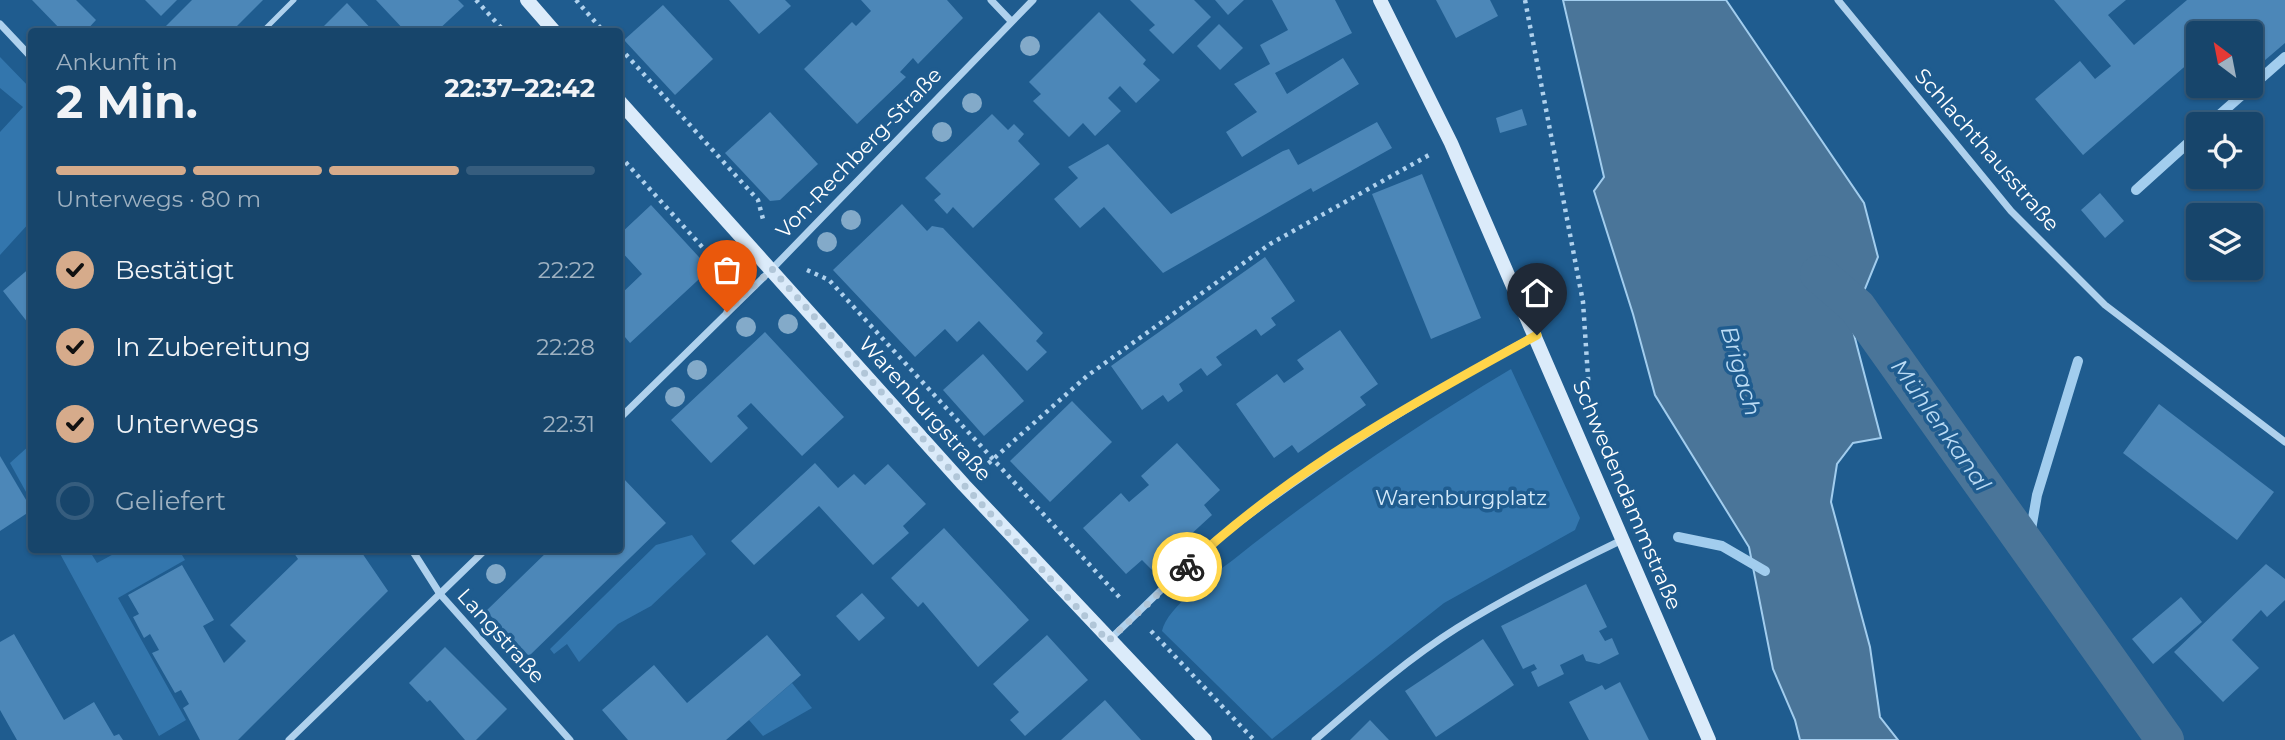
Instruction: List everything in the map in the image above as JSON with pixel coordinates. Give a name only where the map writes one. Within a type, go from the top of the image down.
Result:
[{"type":"street","points":[[527,0],[552,28]]},
{"type":"street","points":[[991,0],[1011,21]]},
{"type":"street","name":"Von-Rechberg-Straße","points":[[623,415],[772,269],[1033,0]]},
{"type":"street","name":"Schwedendammstraße","points":[[1380,0],[1451,143],[1537,335],[1709,740]]},
{"type":"street","name":"Schlachthausstraße","points":[[1838,0],[2011,211],[2105,305],[2285,442]]},
{"type":"street","points":[[0,24],[28,54]]},
{"type":"street","name":"Warenburgstraße","points":[[623,105],[964,485],[1108,641],[1205,740]]},
{"type":"street","points":[[1108,641],[1212,544],[1311,469],[1418,400],[1537,335]]},
{"type":"street","points":[[1315,740],[1377,686],[1455,629],[1532,584],[1622,540]]},
{"type":"street","name":"Langstraße","points":[[414,553],[440,594],[570,740]]},
{"type":"street","points":[[289,740],[482,553]]},
{"type":"lane","points":[[266,28],[293,0]]},
{"type":"path","points":[[476,0],[501,28]]},
{"type":"path","points":[[576,0],[600,28]]},
{"type":"path","points":[[1525,0],[1583,302],[1589,392],[1594,405]]},
{"type":"path","points":[[623,51],[758,200],[766,227],[787,252],[805,269],[829,280],[992,460],[1254,740]]},
{"type":"path","points":[[964,485],[1087,376],[1269,244],[1451,143]]},
{"type":"path","points":[[623,159],[746,294]]},
{"type":"green space","points":[[0,57],[28,86],[28,224],[0,255],[0,132],[23,107],[0,88]]},
{"type":"green space","name":"Warenburgplatz","points":[[1511,369],[1580,518],[1575,530],[1444,603],[1272,739],[1162,631],[1172,612],[1214,574],[1300,508],[1404,436]]},
{"type":"green space","points":[[28,447],[28,496],[10,463]]},
{"type":"green space","points":[[692,535],[706,554],[651,606],[618,624],[579,662],[567,644],[554,654],[550,649],[656,545]]},
{"type":"green space","points":[[60,553],[91,553],[97,563],[115,553],[181,553],[185,560],[118,598],[186,720],[159,736]]},
{"type":"green space","points":[[792,683],[812,708],[763,736],[749,720]]},
{"type":"water","name":"Brigach","points":[[1563,0],[1726,0],[1864,203],[1878,257],[1851,323],[1881,438],[1853,443],[1837,464],[1831,502],[1870,647],[1880,717],[1898,740],[1800,740],[1795,720],[1773,669],[1749,547],[1655,395],[1633,314],[1594,191],[1604,177]]},
{"type":"building","points":[[32,0],[76,0],[96,20],[89,28],[59,28]]},
{"type":"building","points":[[145,0],[177,0],[161,16]]},
{"type":"building","points":[[192,0],[263,0],[235,28],[164,28]]},
{"type":"building","points":[[376,0],[458,0],[464,6],[440,28],[402,28]]},
{"type":"building","points":[[729,0],[785,0],[791,6],[759,34]]},
{"type":"building","points":[[861,0],[947,0],[963,18],[918,64],[913,58],[900,72],[906,77],[857,124],[804,69],[852,22],[856,26],[871,11]]},
{"type":"building","points":[[1130,0],[1194,0],[1211,17],[1173,54],[1149,30],[1155,25]]},
{"type":"building","points":[[1215,0],[1244,0],[1228,15]]},
{"type":"building","points":[[1272,0],[1335,0],[1352,33],[1275,73],[1287,94],[1343,58],[1359,84],[1242,157],[1226,132],[1257,112],[1234,84],[1270,64],[1260,45],[1288,30]]},
{"type":"building","points":[[1436,0],[1490,0],[1498,16],[1456,38]]},
{"type":"building","points":[[2054,0],[2126,0],[2108,15],[2134,45],[2187,0],[2285,0],[2285,43],[2263,62],[2263,21],[2186,21],[2186,65],[2083,155],[2035,99],[2080,61],[2095,79],[2111,66]]},
{"type":"building","points":[[347,3],[370,28],[322,28]]},
{"type":"building","points":[[663,5],[713,59],[675,95],[624,40]]},
{"type":"building","points":[[1099,12],[1146,60],[1143,64],[1160,80],[1136,103],[1120,86],[1108,98],[1121,111],[1095,136],[1083,123],[1069,137],[1033,101],[1041,94],[1029,82]]},
{"type":"building","points":[[1219,24],[1243,48],[1220,70],[1197,46]]},
{"type":"building","points":[[1522,109],[1527,125],[1500,133],[1496,118]]},
{"type":"building","points":[[770,112],[818,164],[780,200],[770,201],[725,153]]},
{"type":"building","points":[[992,114],[1008,130],[1014,124],[1024,134],[1018,141],[1040,164],[973,228],[953,207],[947,214],[934,200],[941,194],[925,178]]},
{"type":"building","points":[[1377,122],[1392,148],[1313,192],[1311,188],[1163,273],[1104,207],[1080,228],[1054,199],[1078,178],[1068,167],[1108,144],[1171,214],[1283,151],[1289,149],[1298,165]]},
{"type":"building","points":[[1422,174],[1481,318],[1431,339],[1372,194]]},
{"type":"building","points":[[2100,193],[2124,221],[2105,238],[2081,210]]},
{"type":"building","points":[[902,204],[927,231],[932,226],[943,228],[1043,333],[1036,341],[1047,352],[1027,371],[979,321],[957,342],[945,329],[915,357],[833,270]]},
{"type":"building","points":[[651,205],[710,269],[630,343],[623,335],[623,292],[642,274],[623,253],[623,231]]},
{"type":"building","points":[[1265,257],[1295,301],[1271,318],[1276,325],[1261,336],[1256,329],[1216,357],[1222,365],[1207,376],[1201,368],[1179,384],[1183,391],[1168,402],[1163,395],[1142,410],[1111,366]]},
{"type":"building","points":[[28,269],[28,323],[3,291]]},
{"type":"building","points":[[1340,330],[1378,384],[1360,397],[1366,405],[1298,453],[1292,445],[1274,458],[1236,404],[1277,374],[1284,383],[1304,369],[1297,360]]},
{"type":"building","points":[[765,332],[844,417],[802,456],[751,403],[737,416],[748,428],[711,463],[671,420]]},
{"type":"building","points":[[983,354],[1024,401],[984,436],[943,390]]},
{"type":"building","points":[[1072,401],[1112,442],[1050,502],[1010,461]]},
{"type":"building","points":[[2159,404],[2274,492],[2237,540],[2123,453]]},
{"type":"building","points":[[1177,443],[1220,490],[1204,505],[1212,515],[1152,570],[1142,560],[1126,574],[1083,528],[1121,493],[1129,502],[1149,485],[1141,476]]},
{"type":"building","points":[[0,456],[28,503],[28,513],[0,531]]},
{"type":"building","points":[[815,463],[838,488],[854,474],[865,485],[888,464],[926,504],[903,526],[909,533],[873,565],[819,506],[754,565],[731,541]]},
{"type":"building","points":[[623,478],[666,523],[529,656],[486,611],[546,553],[623,553]]},
{"type":"building","points":[[944,528],[1029,620],[978,667],[923,602],[918,607],[891,578]]},
{"type":"building","points":[[294,553],[362,553],[388,591],[238,740],[200,740],[183,708],[189,704],[181,690],[175,693],[152,653],[159,650],[150,634],[144,638],[133,617],[139,614],[128,595],[182,565],[214,620],[203,626],[224,663],[246,641],[230,625],[298,559]]},
{"type":"building","points":[[2266,564],[2285,579],[2285,600],[2267,617],[2261,610],[2232,640],[2259,668],[2223,702],[2174,652]]},
{"type":"building","points":[[1586,584],[1607,627],[1599,631],[1605,641],[1612,638],[1619,654],[1599,664],[1586,661],[1583,654],[1560,665],[1564,674],[1538,687],[1531,672],[1537,669],[1534,664],[1523,669],[1501,626]]},
{"type":"building","points":[[862,593],[885,618],[859,641],[836,616]]},
{"type":"building","points":[[2181,597],[2202,622],[2153,664],[2132,639]]},
{"type":"building","points":[[14,634],[64,720],[94,702],[114,736],[119,734],[123,740],[17,740],[0,710],[0,642]]},
{"type":"building","points":[[767,635],[801,675],[726,740],[628,740],[602,710],[654,665],[687,703]]},
{"type":"building","points":[[1047,635],[1088,680],[1025,736],[1010,720],[1019,712],[993,684]]},
{"type":"building","points":[[1483,639],[1514,685],[1436,737],[1405,691]]},
{"type":"building","points":[[445,647],[507,709],[476,740],[465,740],[430,700],[427,702],[409,683]]},
{"type":"building","points":[[1620,682],[1649,740],[1589,740],[1569,702],[1602,685],[1605,690]]},
{"type":"building","points":[[1105,700],[1141,740],[1061,740]]},
{"type":"building","points":[[1370,720],[1389,740],[1350,740]]},
{"type":"waterway","points":[[2223,112],[2285,57]]},
{"type":"waterway","points":[[2136,190],[2186,145]]},
{"type":"waterway","name":"Mühlenkanal","points":[[1819,274],[1857,307],[2165,740]]},
{"type":"waterway","points":[[2028,547],[2037,495],[2078,361]]},
{"type":"waterway","points":[[1678,537],[1722,546],[1765,571]]},
{"type":"way so far","points":[[727,312],[772,269],[964,485],[1108,641],[1187,567]]},
{"type":"route","points":[[1187,567],[1212,544],[1311,469],[1418,400],[1537,335]]}]
